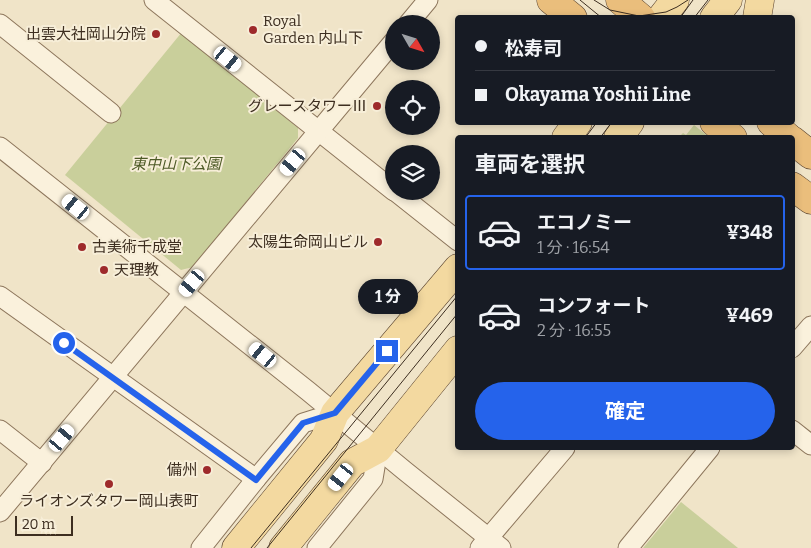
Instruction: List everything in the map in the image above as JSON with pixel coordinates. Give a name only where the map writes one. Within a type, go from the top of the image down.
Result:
[{"type":"highway","points":[[552,0],[569,15]]},
{"type":"highway","points":[[620,0],[638,15]]},
{"type":"highway","points":[[718,125],[729,135]]},
{"type":"highway","points":[[774,125],[785,135]]},
{"type":"highway","points":[[795,142],[811,153]]},
{"type":"main road","points":[[541,0],[551,15]]},
{"type":"main road","points":[[663,15],[675,0]]},
{"type":"main road","points":[[716,15],[728,0]]},
{"type":"main road","points":[[758,15],[760,0]]},
{"type":"main road","points":[[791,125],[811,153]]},
{"type":"main road","points":[[236,548],[324,440],[335,413],[455,272]]},
{"type":"main road","points":[[283,548],[352,463],[378,449],[455,354]]},
{"type":"street","points":[[154,0],[385,184]]},
{"type":"street","points":[[416,15],[428,0]]},
{"type":"street","points":[[0,24],[110,113]]},
{"type":"street","points":[[0,512],[385,52]]},
{"type":"street","points":[[0,147],[335,413],[489,545],[563,450]]},
{"type":"street","points":[[406,200],[455,239]]},
{"type":"street","points":[[0,296],[256,480]]},
{"type":"street","points":[[795,345],[811,326]]},
{"type":"street","points":[[201,548],[303,423],[335,413]]},
{"type":"street","points":[[0,430],[42,463]]},
{"type":"street","points":[[795,432],[811,445]]},
{"type":"street","points":[[317,548],[373,479],[378,449]]},
{"type":"street","points":[[628,548],[708,450]]},
{"type":"green space","name":"東中山下公園","points":[[182,32],[298,128],[298,138],[193,267],[181,270],[65,175]]},
{"type":"green space","points":[[694,125],[706,135],[686,135]]},
{"type":"green space","points":[[681,502],[738,548],[643,548]]},
{"type":"tram line","points":[[580,0],[598,15]]},
{"type":"tram line","points":[[594,0],[610,10],[634,15]]},
{"type":"tram line","points":[[646,15],[666,12],[688,0]]},
{"type":"tram line","points":[[682,15],[693,0]]},
{"type":"tram line","points":[[696,15],[708,0]]},
{"type":"tram line","points":[[587,135],[595,125]]},
{"type":"tram line","points":[[602,135],[610,125]]},
{"type":"tram line","points":[[251,548],[455,299]]},
{"type":"tram line","points":[[267,548],[455,317]]},
{"type":"place","name":"Royal Garden 内山下","points":[[253,30]]},
{"type":"place","name":"出雲大社岡山分院","points":[[156,34]]},
{"type":"place","name":"グレースタワーⅢ","points":[[377,106]]},
{"type":"place","name":"太陽生命岡山ビル","points":[[378,242]]},
{"type":"place","name":"古美術千成堂","points":[[82,247]]},
{"type":"place","name":"天理教","points":[[104,270]]},
{"type":"place","name":"備州","points":[[207,470]]},
{"type":"place","name":"ライオンズタワー岡山表町","points":[[109,484]]},
{"type":"route","points":[[64,343],[256,480],[303,423],[335,413],[387,351]]}]
